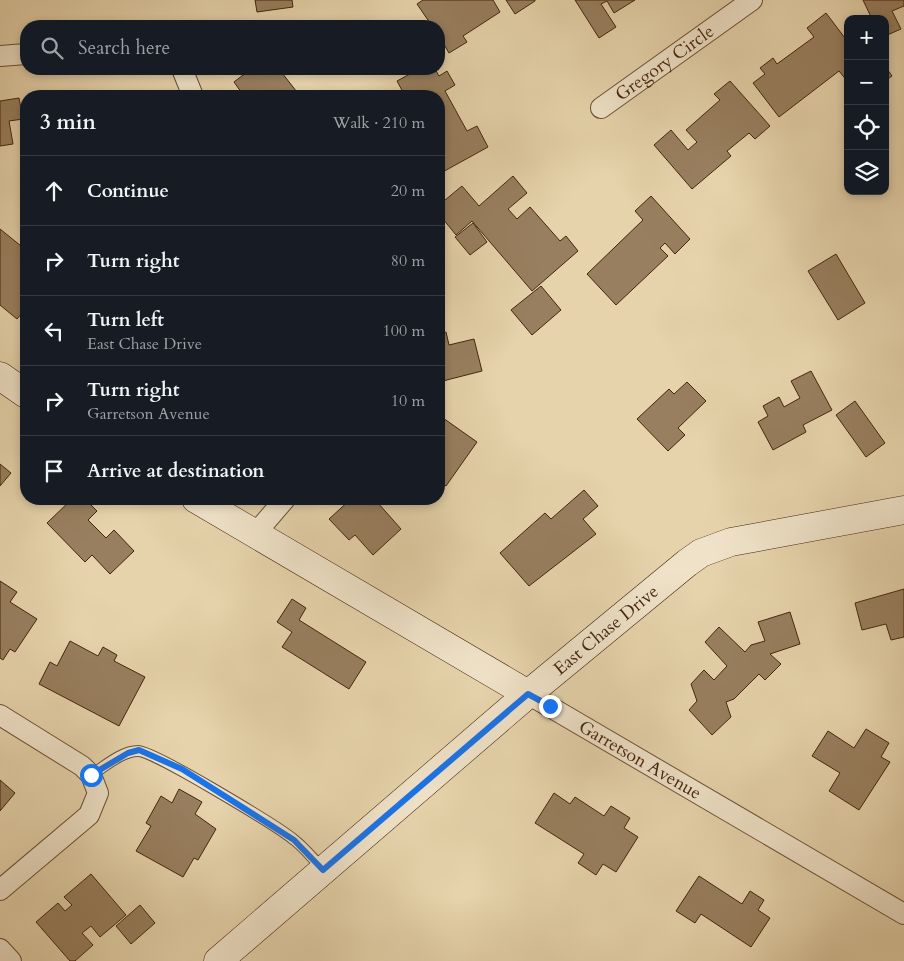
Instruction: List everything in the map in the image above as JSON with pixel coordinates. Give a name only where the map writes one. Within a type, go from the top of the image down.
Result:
[{"type":"street","name":"Gregory Circle","points":[[601,108],[752,0]]},
{"type":"street","points":[[0,56],[20,54]]},
{"type":"street","points":[[184,75],[191,90]]},
{"type":"street","points":[[0,376],[20,390]]},
{"type":"street","name":"Garretson Avenue","points":[[206,505],[904,914]]},
{"type":"street","points":[[255,534],[280,505]]},
{"type":"street","name":"East Chase Drive","points":[[218,961],[528,694],[676,570],[702,553],[736,541],[904,510]]},
{"type":"street","points":[[0,715],[82,766],[91,775],[98,793],[88,815],[0,890]]},
{"type":"street","points":[[0,949],[11,961]]},
{"type":"lane","points":[[91,775],[128,753],[139,750],[182,769],[294,840],[323,870]]},
{"type":"building","points":[[255,0],[292,0],[293,7],[257,12]]},
{"type":"building","points":[[423,0],[493,0],[500,12],[463,36],[467,42],[449,53],[445,46],[445,20],[428,20],[417,4]]},
{"type":"building","points":[[506,0],[535,0],[535,1],[515,14]]},
{"type":"building","points":[[575,0],[635,0],[614,13],[607,1],[601,4],[616,27],[599,38]]},
{"type":"building","points":[[863,0],[904,0],[904,6],[892,11],[901,29],[889,34],[889,15],[870,15]]},
{"type":"building","points":[[826,13],[844,37],[844,77],[839,71],[779,117],[753,83],[765,74],[760,68],[773,58],[777,64],[814,37],[807,28]]},
{"type":"building","points":[[447,71],[455,85],[445,91],[402,90],[397,81],[408,75],[439,76],[445,75]]},
{"type":"building","points":[[243,75],[284,75],[295,90],[240,90],[234,82]]},
{"type":"building","points":[[730,81],[770,126],[755,139],[749,133],[727,151],[731,156],[692,189],[654,145],[671,130],[688,150],[697,142],[686,130],[720,100],[714,94]]},
{"type":"building","points":[[445,91],[467,131],[477,126],[488,147],[445,171]]},
{"type":"building","points":[[19,98],[20,119],[9,121],[13,144],[0,146],[0,101]]},
{"type":"building","points":[[513,176],[527,193],[508,209],[517,219],[530,207],[560,241],[566,236],[578,251],[532,291],[472,221],[456,235],[445,221],[445,200],[462,186],[479,206]]},
{"type":"building","points":[[651,196],[690,239],[675,254],[665,243],[660,248],[668,256],[616,305],[587,274],[643,220],[635,211]]},
{"type":"building","points":[[473,223],[487,242],[470,255],[455,237]]},
{"type":"building","points":[[0,229],[20,245],[20,315],[17,319],[0,305]]},
{"type":"building","points":[[836,254],[865,303],[838,320],[808,271]]},
{"type":"building","points":[[541,286],[561,310],[532,335],[511,310]]},
{"type":"building","points":[[445,332],[449,345],[474,339],[482,371],[445,380]]},
{"type":"building","points":[[811,371],[832,410],[803,425],[806,432],[773,450],[758,422],[768,416],[763,406],[779,397],[784,407],[800,398],[791,381]]},
{"type":"building","points":[[687,382],[706,401],[678,428],[685,435],[668,451],[637,419],[669,389],[674,394]]},
{"type":"building","points":[[855,401],[885,443],[866,457],[836,415]]},
{"type":"building","points":[[445,419],[477,442],[445,485]]},
{"type":"building","points":[[0,464],[11,473],[0,486]]},
{"type":"building","points":[[584,490],[598,506],[583,519],[596,534],[529,586],[500,553],[545,513],[551,519]]},
{"type":"building","points":[[66,505],[91,505],[97,511],[88,520],[106,538],[114,530],[134,551],[110,574],[92,555],[85,562],[47,523]]},
{"type":"building","points":[[344,505],[380,505],[401,529],[373,555],[355,535],[349,540],[329,519]]},
{"type":"building","points":[[0,581],[17,592],[10,602],[37,619],[15,652],[10,649],[3,660],[0,658]]},
{"type":"building","points":[[904,589],[904,637],[891,640],[886,624],[862,630],[855,603]]},
{"type":"building","points":[[292,599],[306,608],[299,620],[366,662],[349,689],[282,647],[292,632],[277,622]]},
{"type":"building","points":[[790,612],[800,644],[770,654],[781,664],[765,680],[759,674],[734,699],[726,702],[731,717],[712,735],[689,710],[697,701],[691,684],[704,670],[714,680],[727,666],[705,642],[719,627],[745,652],[751,645],[765,641],[758,622]]},
{"type":"building","points":[[70,641],[98,656],[103,647],[117,655],[114,661],[145,677],[119,726],[39,684],[50,662],[57,666]]},
{"type":"building","points":[[866,729],[889,743],[881,757],[890,762],[859,810],[829,791],[840,773],[812,756],[828,731],[854,748]]},
{"type":"building","points":[[0,780],[15,793],[0,811]]},
{"type":"building","points":[[179,789],[202,802],[195,814],[216,829],[198,860],[194,858],[183,877],[136,851],[151,826],[146,823],[161,796],[172,803]]},
{"type":"building","points":[[554,793],[570,804],[575,797],[604,816],[611,806],[630,818],[624,828],[638,837],[616,872],[603,864],[596,875],[578,863],[584,854],[535,823]]},
{"type":"building","points":[[91,874],[126,915],[100,937],[91,926],[82,933],[93,945],[75,961],[70,961],[36,922],[58,903],[65,911],[72,905],[64,897]]},
{"type":"building","points":[[699,876],[742,904],[750,891],[764,900],[758,910],[770,918],[751,947],[701,914],[695,923],[676,911]]},
{"type":"building","points":[[140,905],[155,923],[131,944],[116,926]]},
{"type":"route","points":[[91,775],[128,753],[139,750],[182,769],[207,787],[269,823],[294,840],[323,870],[528,694],[550,706]]}]
